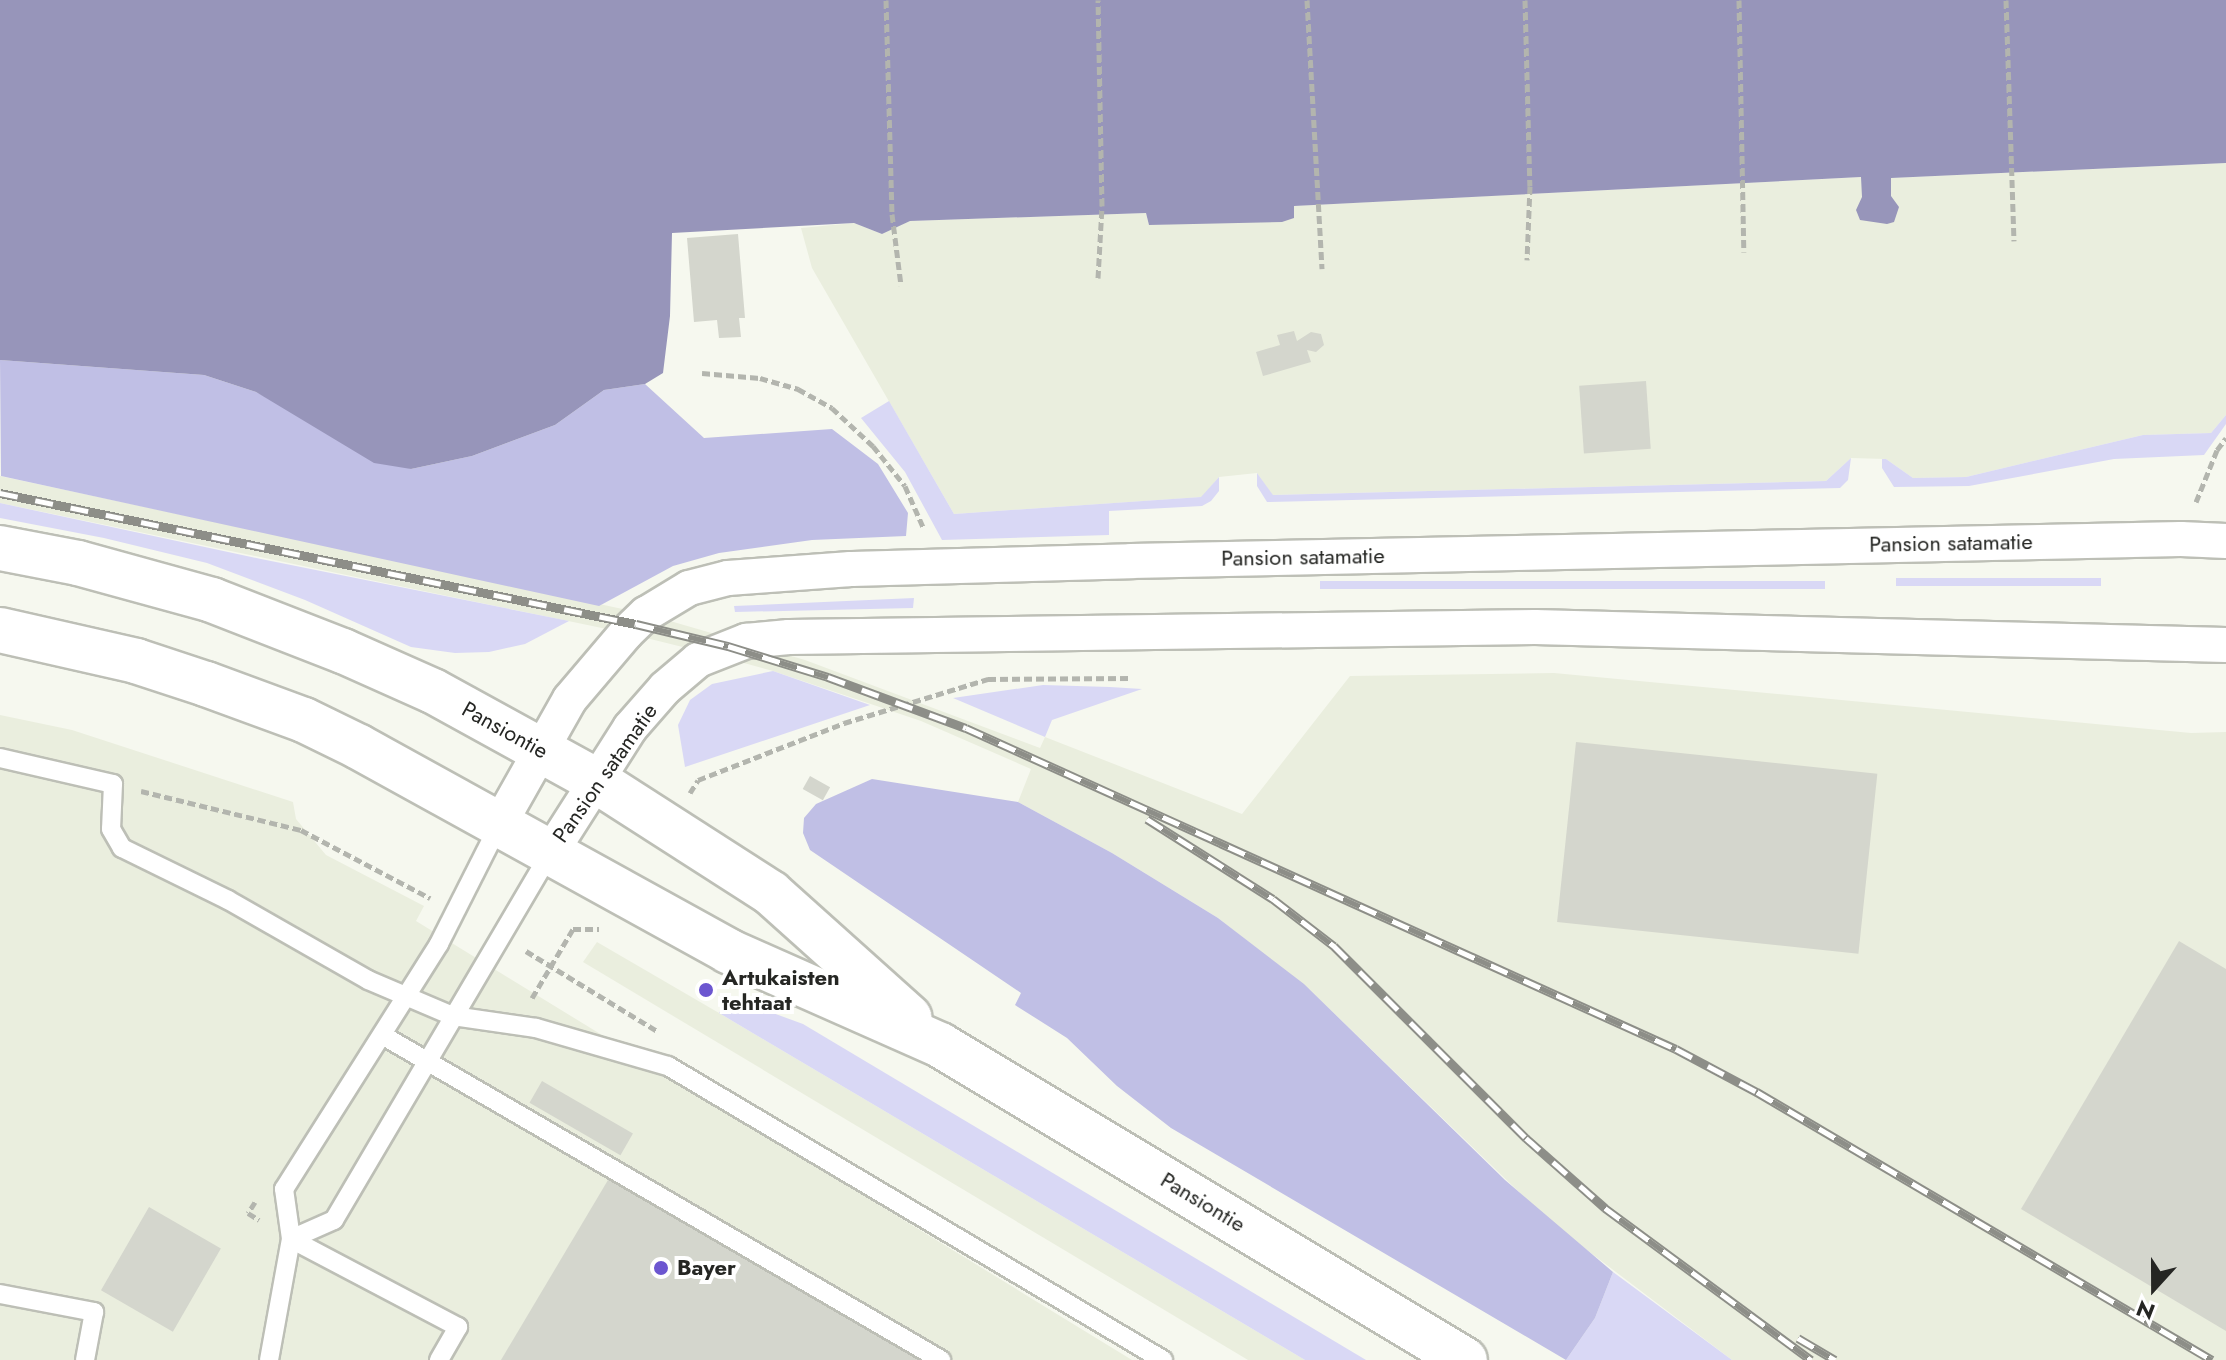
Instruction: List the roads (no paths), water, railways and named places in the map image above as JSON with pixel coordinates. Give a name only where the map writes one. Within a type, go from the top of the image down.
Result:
[{"type":"street","name":"Pansion satamatie","points":[[500,823],[570,699],[610,650],[646,614],[689,588],[728,578],[930,567],[2181,539],[2226,541]]},
{"type":"street","name":"Pansiontie","points":[[0,548],[134,578],[269,621],[433,691],[595,780],[771,893],[940,1045]]},
{"type":"street","name":"Pansion satamatie","points":[[551,852],[595,780],[639,718],[665,688],[698,660],[746,641],[789,637],[1535,627],[2226,645]]},
{"type":"street","name":"Pansiontie","points":[[0,630],[136,661],[245,697],[359,747],[728,951],[940,1045],[1465,1360]]},
{"type":"lane","points":[[0,758],[113,784],[111,829],[122,848],[228,900],[368,980],[453,1016],[516,1024],[668,1066],[1163,1360]]},
{"type":"lane","points":[[269,1360],[291,1239],[284,1189],[408,995],[500,823]]},
{"type":"lane","points":[[291,1239],[334,1220],[551,852]]},
{"type":"lane","points":[[382,1035],[941,1360]]},
{"type":"lane","points":[[291,1239],[458,1327],[439,1360]]},
{"type":"lane","points":[[0,1294],[94,1312],[85,1360]]},
{"type":"railway","points":[[0,493],[636,624],[728,646],[828,677],[966,728],[1676,1049],[1757,1092],[2212,1360]]},
{"type":"railway","points":[[1147,819],[1273,899],[1334,946],[1526,1138],[1605,1208],[1811,1360]]},
{"type":"railway","points":[[1798,1338],[1835,1360]]},
{"type":"place","name":"Artukaisten tehtaat","points":[[706,990]]},
{"type":"place","name":"Bayer","points":[[661,1268]]}]
